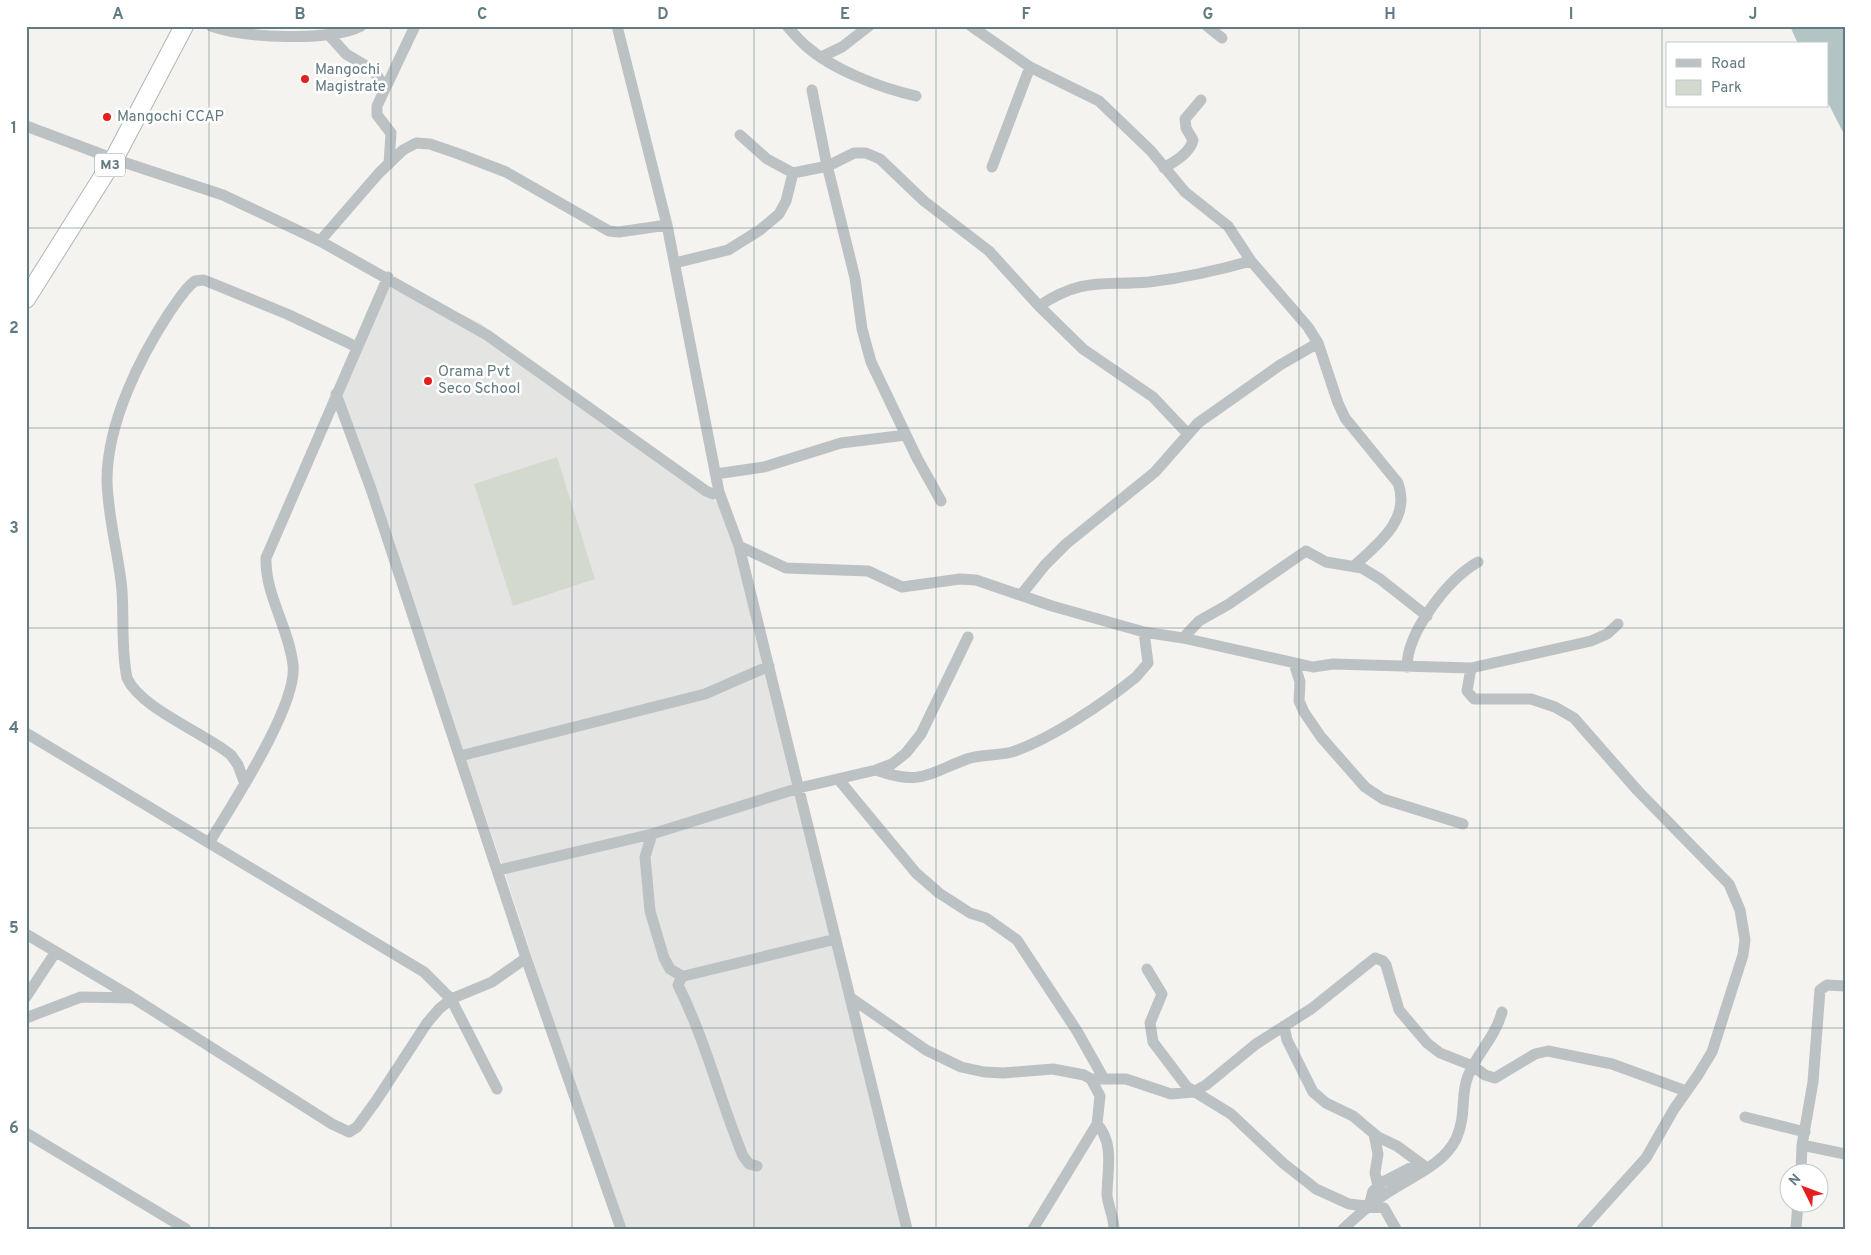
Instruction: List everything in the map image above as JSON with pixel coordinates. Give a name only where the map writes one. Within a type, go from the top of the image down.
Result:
[{"type":"highway","name":"M3","points":[[26,299],[114,160],[184,26]]},
{"type":"street","points":[[211,26],[247,34],[329,35],[361,26]]},
{"type":"street","points":[[389,164],[390,133],[376,110],[415,26]]},
{"type":"street","points":[[617,26],[668,225],[719,492],[739,546],[907,1229]]},
{"type":"street","points":[[787,26],[806,47],[821,57],[891,90],[916,96]]},
{"type":"street","points":[[821,57],[842,47],[869,26]]},
{"type":"street","points":[[971,26],[1030,67],[1099,101],[1151,152],[1185,192],[1228,226],[1251,261],[1299,314],[1318,344],[1345,418],[1398,483],[1401,490],[1401,507],[1396,523],[1355,565]]},
{"type":"street","points":[[1207,26],[1222,38]]},
{"type":"street","points":[[329,35],[346,54],[373,70],[386,87]]},
{"type":"street","points":[[992,167],[1030,67]]},
{"type":"street","points":[[812,90],[828,166],[856,278],[871,362],[940,501]]},
{"type":"street","points":[[1164,168],[1192,145],[1193,140],[1186,128],[1185,120],[1201,100]]},
{"type":"street","points":[[26,126],[114,160],[222,195],[320,241],[388,277],[487,335],[706,491],[713,494],[719,492]]},
{"type":"street","points":[[740,134],[767,159],[793,173],[828,166],[854,153],[866,153],[880,159],[924,201],[989,250],[1039,306],[1084,349],[1153,398],[1188,434]]},
{"type":"street","points":[[320,241],[359,195],[389,164],[410,145],[424,143],[506,172],[609,231],[619,232],[668,225]]},
{"type":"street","points":[[675,263],[728,250],[760,230],[779,214],[786,201],[793,173]]},
{"type":"street","points":[[1039,306],[1072,288],[1089,283],[1150,282],[1251,261]]},
{"type":"street","points":[[209,843],[244,784],[284,710],[292,683],[294,667],[291,651],[269,585],[266,558],[388,277]]},
{"type":"street","points":[[244,784],[238,765],[231,755],[148,701],[133,688],[127,678],[122,593],[107,492],[107,469],[112,441],[128,388],[148,348],[181,295],[195,281],[204,280],[357,347]]},
{"type":"street","points":[[1022,596],[1045,565],[1066,544],[1155,472],[1198,424],[1273,369],[1318,344]]},
{"type":"street","points":[[336,394],[371,489],[499,870],[526,958],[621,1229]]},
{"type":"street","points":[[716,474],[764,467],[841,443],[906,435]]},
{"type":"street","points":[[739,546],[786,568],[868,571],[896,585],[906,587],[952,580],[976,580],[1022,596],[1144,632],[1182,638],[1313,666],[1333,664],[1471,668],[1591,641],[1607,634],[1618,624]]},
{"type":"street","points":[[1182,638],[1199,621],[1229,604],[1303,552],[1311,552],[1330,562],[1355,565],[1380,579],[1427,616]]},
{"type":"street","points":[[1407,667],[1410,644],[1427,616],[1454,580],[1478,562]]},
{"type":"street","points":[[876,770],[903,778],[926,777],[968,759],[1011,752],[1035,742],[1136,677],[1148,663],[1144,632]]},
{"type":"street","points":[[499,870],[652,834],[799,788],[876,770],[900,758],[914,744],[968,637]]},
{"type":"street","points":[[1294,663],[1300,682],[1299,701],[1304,712],[1321,737],[1365,787],[1383,799],[1463,824]]},
{"type":"street","points":[[460,756],[705,694],[769,666]]},
{"type":"street","points":[[1471,668],[1467,691],[1474,699],[1531,699],[1555,707],[1574,718],[1638,791],[1733,890],[1744,926],[1743,955],[1712,1052],[1637,1171],[1582,1229]]},
{"type":"street","points":[[26,733],[424,972],[451,999],[497,1089]]},
{"type":"street","points":[[839,780],[916,873],[939,893],[970,913],[986,918],[1017,940],[1077,1031],[1104,1079]]},
{"type":"street","points":[[652,834],[645,857],[650,911],[664,958],[670,969],[680,977]]},
{"type":"street","points":[[26,934],[133,998],[332,1124],[349,1132],[356,1127],[376,1101],[427,1023],[439,1009],[451,999],[492,982],[526,958]]},
{"type":"street","points":[[680,977],[836,939]]},
{"type":"street","points":[[26,997],[55,953]]},
{"type":"street","points":[[851,998],[926,1050],[961,1068],[1004,1073],[1053,1069],[1084,1075],[1092,1079],[1126,1079],[1171,1094],[1193,1092],[1206,1085],[1256,1044],[1311,1010],[1373,959],[1378,958],[1386,965],[1399,1010],[1416,1031],[1440,1053],[1473,1066],[1485,1075],[1495,1078],[1535,1054],[1548,1051],[1612,1064],[1686,1091]]},
{"type":"street","points":[[1147,969],[1162,994],[1150,1023],[1153,1042],[1182,1081],[1193,1092],[1231,1114],[1283,1163],[1316,1189],[1349,1204],[1384,1208],[1396,1229]]},
{"type":"street","points":[[680,977],[678,985],[695,1024],[738,1144],[748,1164],[757,1166]]},
{"type":"street","points":[[1801,1162],[1802,1145],[1813,1082],[1820,990],[1827,985],[1845,986]]},
{"type":"street","points":[[26,1018],[81,997],[133,998]]},
{"type":"street","points":[[1369,1206],[1373,1191],[1378,1186],[1446,1154],[1455,1141],[1464,1113],[1465,1082],[1489,1042],[1502,1012]]},
{"type":"street","points":[[1284,1026],[1287,1040],[1314,1092],[1326,1103],[1366,1125],[1374,1134],[1423,1165]]},
{"type":"street","points":[[1033,1229],[1097,1124],[1100,1096],[1092,1079]]},
{"type":"street","points":[[1745,1117],[1805,1132]]},
{"type":"street","points":[[1097,1124],[1105,1134],[1108,1147],[1107,1196],[1114,1229]]},
{"type":"street","points":[[26,1133],[186,1229]]},
{"type":"street","points":[[1374,1134],[1378,1154],[1375,1173],[1378,1186]]},
{"type":"street","points":[[1802,1145],[1845,1154]]},
{"type":"street","points":[[1343,1229],[1369,1206],[1423,1165]]},
{"type":"street","points":[[1796,1229],[1797,1212]]},
{"type":"street","points":[[162,1229],[167,1217]]},
{"type":"shaded area","points":[[1790,26],[1845,26],[1845,136],[1828,103],[1828,42],[1797,42]]},
{"type":"shaded area","points":[[390,280],[480,323],[709,495],[734,518],[910,1229],[624,1229],[590,1134],[504,871],[341,393]]},
{"type":"green space","points":[[557,457],[595,579],[513,606],[474,484]]},
{"type":"place","name":"Mangochi Magistrate","points":[[305,79]]},
{"type":"place","name":"Mangochi CCAP","points":[[107,117]]},
{"type":"place","name":"Orama Pvt Seco School","points":[[428,381]]}]
